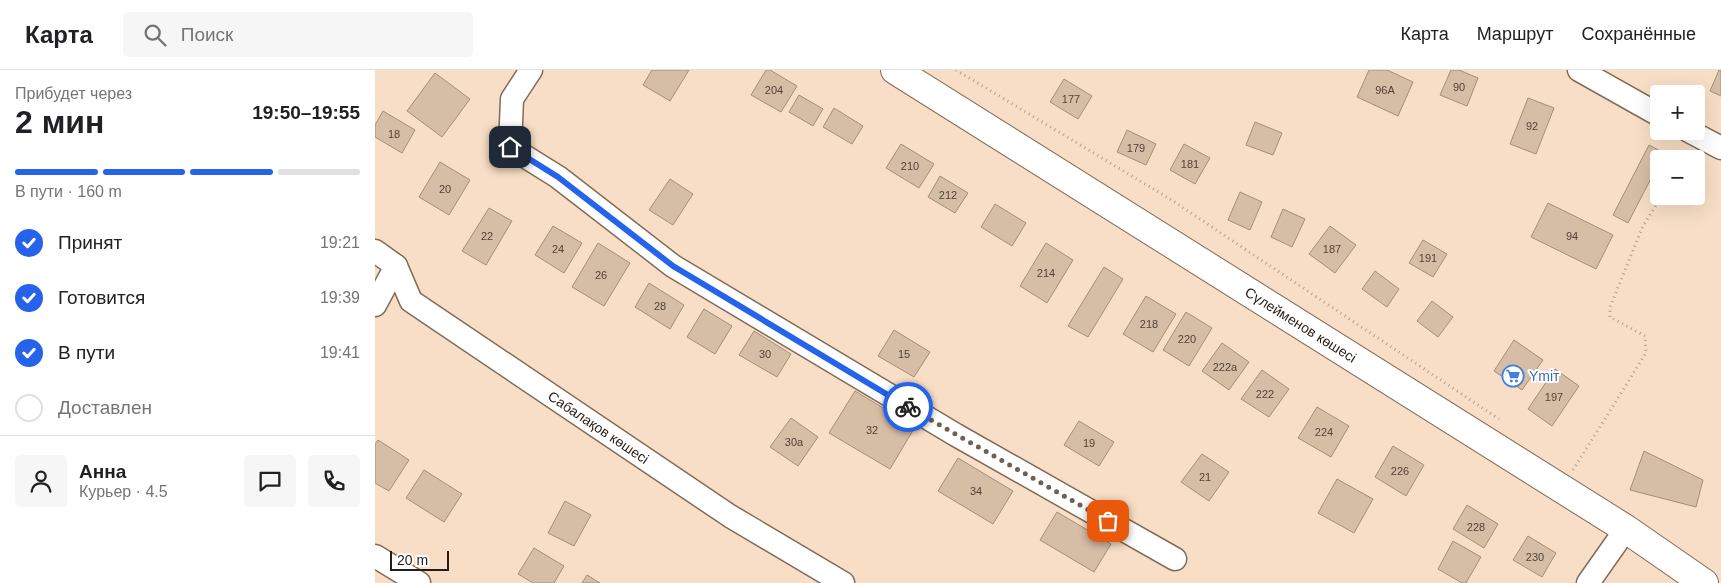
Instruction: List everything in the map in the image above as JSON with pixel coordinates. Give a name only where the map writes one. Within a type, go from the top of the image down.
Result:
[{"type":"main road","name":"Сүлейменов көшесі","points":[[895,70],[1626,528],[1704,583]]},
{"type":"street","points":[[531,70],[512,99],[510,147],[558,177],[673,266],[956,435],[1175,559]]},
{"type":"street","points":[[1579,70],[1650,109]]},
{"type":"street","points":[[1705,140],[1721,148]]},
{"type":"street","points":[[375,251],[396,266],[375,305]]},
{"type":"street","name":"Сабалақов көшесі","points":[[396,266],[411,301],[730,516],[843,583]]},
{"type":"street","points":[[1588,583],[1626,528]]},
{"type":"street","points":[[375,556],[419,583]]},
{"type":"path","points":[[956,70],[1170,199],[1500,420]]},
{"type":"path","points":[[1565,465],[1573,471],[1646,353],[1645,336],[1610,317],[1611,307],[1643,226],[1656,205]]},
{"type":"building","points":[[652,70],[689,70],[670,101],[643,85]]},
{"type":"building","points":[[766,70],[770,70],[797,86],[781,112],[751,95]]},
{"type":"building","points":[[1369,70],[1387,70],[1413,82],[1398,116],[1357,97]]},
{"type":"building","points":[[1451,70],[1459,70],[1478,78],[1467,106],[1440,95]]},
{"type":"building","points":[[1719,70],[1721,71],[1721,96],[1710,91]]},
{"type":"building","points":[[435,73],[470,99],[442,137],[407,111]]},
{"type":"building","points":[[1064,79],[1092,96],[1078,119],[1050,102]]},
{"type":"building","points":[[799,95],[823,109],[813,126],[789,112]]},
{"type":"building","points":[[1528,98],[1554,108],[1536,154],[1510,144]]},
{"type":"building","points":[[834,108],[863,126],[852,144],[823,127]]},
{"type":"building","points":[[383,111],[415,130],[402,153],[375,137],[375,125]]},
{"type":"building","points":[[1255,122],[1282,133],[1273,155],[1246,145]]},
{"type":"building","points":[[1127,130],[1156,144],[1146,165],[1117,152]]},
{"type":"building","points":[[901,144],[934,164],[919,188],[886,168]]},
{"type":"building","points":[[1184,144],[1210,158],[1195,184],[1170,170]]},
{"type":"building","points":[[1649,145],[1658,150],[1650,150],[1650,180],[1628,223],[1613,215]]},
{"type":"building","points":[[440,162],[470,180],[449,215],[419,197]]},
{"type":"building","points":[[940,176],[968,193],[955,213],[928,197]]},
{"type":"building","points":[[670,179],[693,194],[673,225],[649,210]]},
{"type":"building","points":[[1240,192],[1262,202],[1250,230],[1228,220]]},
{"type":"building","points":[[1548,203],[1613,235],[1596,269],[1531,237]]},
{"type":"building","points":[[995,204],[1026,223],[1012,246],[981,227]]},
{"type":"building","points":[[489,208],[512,221],[486,265],[462,251]]},
{"type":"building","points":[[1283,209],[1305,219],[1292,247],[1271,237]]},
{"type":"building","points":[[553,226],[582,243],[564,273],[535,255]]},
{"type":"building","points":[[1330,226],[1356,245],[1335,273],[1309,254]]},
{"type":"building","points":[[1423,240],[1447,254],[1433,277],[1409,263]]},
{"type":"building","points":[[598,243],[630,263],[604,306],[572,287]]},
{"type":"building","points":[[1046,243],[1073,260],[1047,303],[1020,286]]},
{"type":"building","points":[[1104,267],[1123,279],[1088,337],[1068,326]]},
{"type":"building","points":[[1375,271],[1399,289],[1387,307],[1362,289]]},
{"type":"building","points":[[649,283],[684,305],[670,329],[635,307]]},
{"type":"building","points":[[1146,296],[1176,314],[1153,352],[1123,334]]},
{"type":"building","points":[[1432,301],[1453,317],[1438,337],[1417,321]]},
{"type":"building","points":[[704,309],[732,326],[715,354],[687,337]]},
{"type":"building","points":[[1186,312],[1212,328],[1189,366],[1163,350]]},
{"type":"building","points":[[894,330],[930,352],[914,377],[878,356]]},
{"type":"building","points":[[754,331],[791,354],[777,377],[739,355]]},
{"type":"building","points":[[1514,340],[1543,360],[1522,390],[1494,371]]},
{"type":"building","points":[[1222,343],[1249,362],[1229,390],[1202,371]]},
{"type":"building","points":[[1555,369],[1579,386],[1552,426],[1528,409]]},
{"type":"building","points":[[1262,370],[1289,389],[1269,417],[1241,399]]},
{"type":"building","points":[[855,391],[915,427],[890,469],[829,433]]},
{"type":"building","points":[[1317,407],[1349,426],[1331,457],[1298,438]]},
{"type":"building","points":[[791,418],[818,437],[798,466],[770,447]]},
{"type":"building","points":[[1079,421],[1114,442],[1099,466],[1064,445]]},
{"type":"building","points":[[378,440],[409,460],[389,491],[375,483],[375,444]]},
{"type":"building","points":[[1393,446],[1424,465],[1406,496],[1375,477]]},
{"type":"building","points":[[1644,451],[1703,480],[1696,507],[1630,490]]},
{"type":"building","points":[[1202,454],[1229,472],[1209,501],[1181,482]]},
{"type":"building","points":[[958,458],[1013,491],[993,524],[938,491]]},
{"type":"building","points":[[424,470],[462,494],[444,522],[406,498]]},
{"type":"building","points":[[1337,479],[1373,499],[1354,533],[1318,513]]},
{"type":"building","points":[[565,501],[591,515],[574,546],[548,533]]},
{"type":"building","points":[[1467,505],[1498,524],[1484,548],[1453,529]]},
{"type":"building","points":[[1057,512],[1111,544],[1094,572],[1040,540]]},
{"type":"building","points":[[1528,536],[1556,553],[1542,577],[1513,560]]},
{"type":"building","points":[[1453,541],[1481,557],[1466,583],[1462,583],[1438,569]]},
{"type":"building","points":[[534,548],[564,566],[554,583],[533,583],[518,574]]},
{"type":"building","points":[[587,575],[600,583],[582,583]]},
{"type":"way so far","points":[[908,407],[1108,521]]},
{"type":"place","name":"Ymiт","points":[[1513,376]]},
{"type":"route","points":[[510,147],[558,177],[673,266],[908,407]]}]
